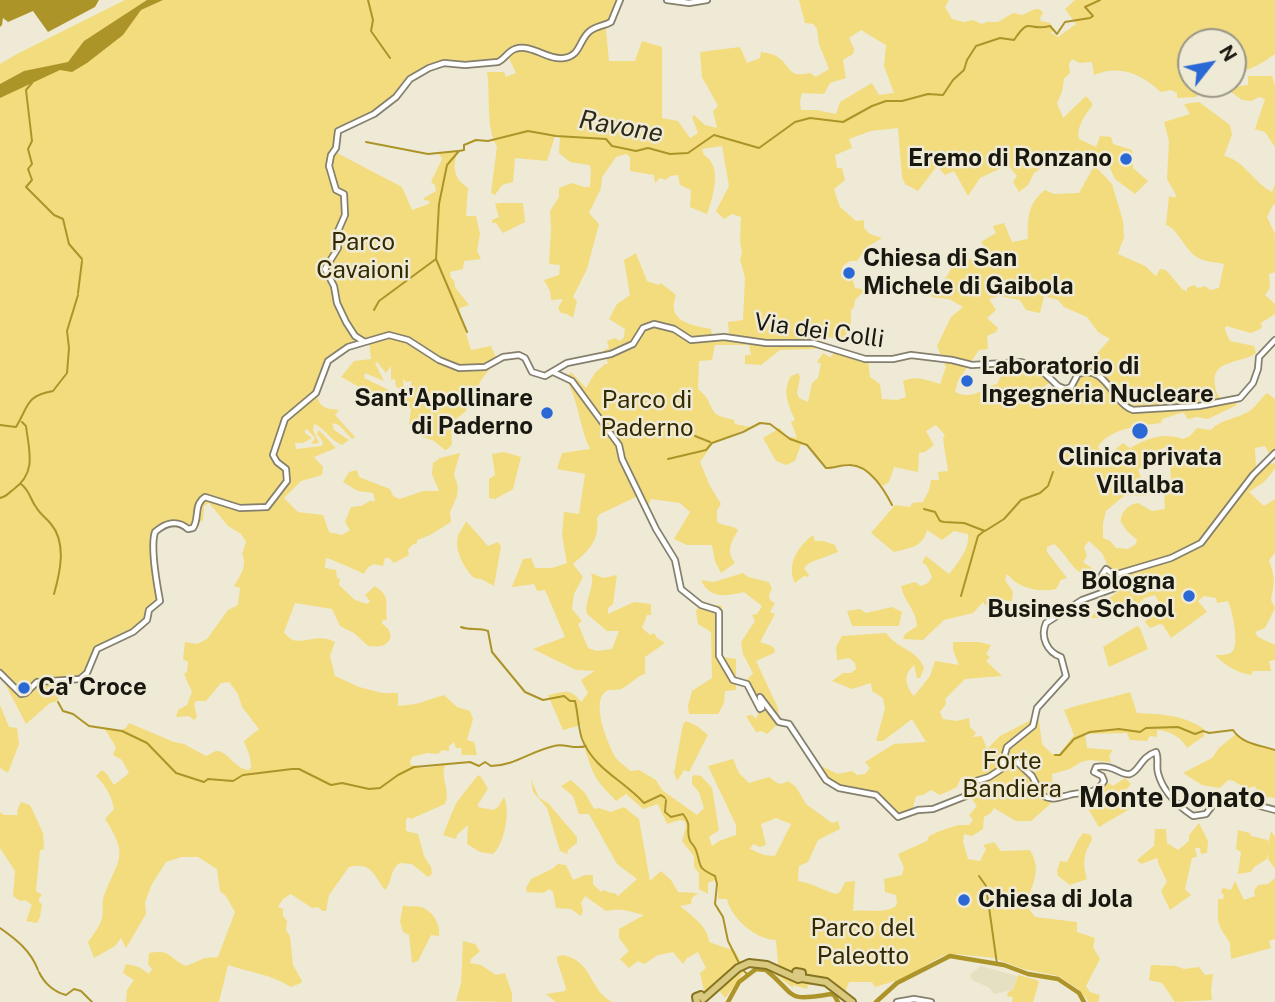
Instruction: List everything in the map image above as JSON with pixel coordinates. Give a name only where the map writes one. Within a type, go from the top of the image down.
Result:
[{"type":"main road","points":[[700,1000],[741,966],[760,962],[826,982],[852,1002]]},
{"type":"street","points":[[364,341],[355,336],[346,321],[337,303],[334,286],[324,269],[337,252],[338,232],[345,215],[344,194],[336,190],[329,166],[339,131],[374,114],[396,97],[410,79],[444,63],[465,65],[498,62],[520,47],[558,58],[571,56],[577,52],[588,32],[611,22],[620,0]]},
{"type":"street","points":[[667,0],[689,3],[707,0]]},
{"type":"street","name":"Via dei Colli","points":[[553,372],[567,363],[614,353],[633,344],[643,328],[654,324],[674,329],[693,340],[718,337],[812,343],[860,359],[893,359],[911,355],[949,359],[972,365],[1021,362],[1039,368],[1059,387],[1065,389],[1070,388],[1078,374],[1086,372],[1104,380],[1131,410],[1182,408],[1238,399],[1250,388],[1258,369],[1258,357],[1275,340]]},
{"type":"street","points":[[0,673],[21,694],[28,692],[37,682],[78,680],[87,673],[97,649],[128,635],[144,623],[149,610],[160,601],[154,573],[155,532],[174,523],[180,523],[190,530],[194,528],[198,504],[205,497],[237,507],[268,507],[284,488],[288,478],[286,469],[273,456],[286,416],[306,404],[316,393],[323,369],[330,358],[364,341],[386,335],[403,338],[442,361],[462,368],[485,367],[503,357],[519,355],[525,358],[535,374],[546,376],[553,372],[572,381],[619,445],[622,459],[656,529],[675,560],[681,589],[701,605],[719,612],[718,649],[733,680],[747,684],[761,710],[760,698],[779,722],[786,722],[791,727],[822,775],[839,788],[876,795],[898,817],[902,817],[918,810],[933,809],[965,796],[976,781],[1015,760],[1032,776],[1042,795],[1053,799],[1070,794],[1090,793],[1102,786],[1103,778],[1094,772],[1096,766],[1111,766],[1130,774],[1146,756],[1156,752],[1161,779],[1175,801],[1185,811],[1197,817],[1206,814],[1216,801],[1237,800],[1275,810]]},
{"type":"street","points":[[1002,769],[1007,747],[1033,726],[1037,708],[1066,676],[1061,657],[1052,653],[1044,640],[1046,623],[1082,600],[1115,588],[1116,584],[1108,585],[1103,579],[1102,575],[1106,569],[1114,575],[1171,558],[1201,543],[1253,475],[1275,453]]},
{"type":"street","points":[[897,1002],[914,999],[930,1002]]},
{"type":"shaded area","points":[[0,0],[99,0],[95,7],[48,32],[33,11],[8,22],[3,18],[0,27]]},
{"type":"shaded area","points":[[147,0],[163,0],[141,10],[123,35],[87,63],[72,72],[60,70],[0,98],[0,84],[24,71],[68,62],[84,41]]},
{"type":"shaded area","points":[[981,966],[1017,976],[1013,990],[994,994],[990,988],[972,980],[970,974]]},
{"type":"green space","points":[[125,0],[620,0],[617,13],[606,30],[609,61],[635,61],[642,41],[662,47],[662,118],[678,121],[690,138],[698,133],[692,117],[694,115],[705,125],[717,128],[713,111],[718,106],[702,77],[700,52],[740,47],[747,63],[760,58],[761,52],[777,57],[798,74],[810,73],[816,77],[829,69],[819,44],[817,29],[813,24],[805,23],[799,0],[949,0],[945,7],[952,19],[964,22],[972,20],[982,24],[998,22],[1013,13],[1022,15],[1039,9],[1043,13],[1041,21],[1050,23],[1054,29],[1051,33],[1058,37],[1076,24],[1065,9],[1075,0],[1275,0],[1275,54],[1255,66],[1247,69],[1247,28],[1177,28],[1177,93],[1171,90],[1161,92],[1146,80],[1122,71],[1113,70],[1094,75],[1092,62],[1080,63],[1072,59],[1069,64],[1070,73],[1064,79],[1057,103],[1063,118],[1086,96],[1092,106],[1080,126],[1079,139],[1096,147],[1100,136],[1111,137],[1113,144],[1132,150],[1133,168],[1148,181],[1135,194],[1115,179],[1108,164],[1095,166],[1112,184],[1123,221],[1124,237],[1118,254],[1145,266],[1156,276],[1160,269],[1166,270],[1183,290],[1187,291],[1187,288],[1194,285],[1198,288],[1205,286],[1210,290],[1219,288],[1224,264],[1197,257],[1171,227],[1166,225],[1169,196],[1175,198],[1176,195],[1167,179],[1169,141],[1164,122],[1190,114],[1184,104],[1199,102],[1230,125],[1232,135],[1224,156],[1237,162],[1272,192],[1275,184],[1275,205],[1267,217],[1275,234],[1275,272],[1269,274],[1270,288],[1265,295],[1275,304],[1275,314],[1261,323],[1262,328],[1251,333],[1226,326],[1230,341],[1254,346],[1256,353],[1222,366],[1215,377],[1219,397],[1222,400],[1235,400],[1237,405],[1208,419],[1188,419],[1181,413],[1162,419],[1161,423],[1118,431],[1098,447],[1106,457],[1123,443],[1130,448],[1156,437],[1183,439],[1197,428],[1211,430],[1220,423],[1247,412],[1267,393],[1275,399],[1275,454],[1270,455],[1265,446],[1255,448],[1256,467],[1275,463],[1275,469],[1264,482],[1249,492],[1264,506],[1275,499],[1275,553],[1269,560],[1274,580],[1271,600],[1275,608],[1265,628],[1255,632],[1258,637],[1275,645],[1275,660],[1269,661],[1271,671],[1253,671],[1251,675],[1246,674],[1232,668],[1215,655],[1229,654],[1234,648],[1234,627],[1228,601],[1217,603],[1216,598],[1204,596],[1198,601],[1207,612],[1171,638],[1163,625],[1150,628],[1145,622],[1153,611],[1151,607],[1159,603],[1155,595],[1138,604],[1133,600],[1120,605],[1109,618],[1091,618],[1100,604],[1119,591],[1102,553],[1089,541],[1084,547],[1087,556],[1083,562],[1096,571],[1098,575],[1095,578],[1076,570],[1054,544],[1047,547],[1047,552],[1067,578],[1061,580],[1056,589],[1029,588],[1017,583],[1007,574],[1005,580],[1013,592],[1012,601],[1003,600],[985,605],[983,602],[973,613],[944,620],[923,640],[903,639],[905,634],[917,626],[901,586],[915,582],[921,586],[928,583],[932,577],[922,562],[926,556],[949,574],[965,550],[968,534],[954,531],[942,540],[927,530],[919,543],[894,552],[871,533],[895,505],[910,507],[912,503],[923,502],[931,480],[939,480],[938,472],[948,471],[943,438],[945,435],[936,425],[926,431],[934,445],[919,453],[918,472],[894,467],[889,482],[883,486],[861,467],[852,464],[827,467],[808,445],[802,442],[795,461],[786,465],[776,461],[763,438],[780,428],[786,436],[797,438],[791,422],[795,420],[787,398],[788,382],[791,376],[798,373],[800,377],[797,393],[799,398],[808,402],[812,383],[818,378],[821,364],[817,362],[823,353],[830,357],[836,351],[868,359],[870,377],[880,384],[882,399],[897,400],[906,397],[903,381],[908,379],[922,379],[940,384],[946,367],[937,346],[951,317],[963,307],[949,299],[931,297],[931,291],[947,276],[955,262],[986,259],[987,250],[981,242],[996,233],[993,226],[1004,223],[1012,242],[1028,239],[1030,212],[1039,195],[1045,190],[1054,194],[1079,193],[1094,166],[1088,162],[1049,162],[1034,173],[1028,185],[1019,192],[1013,182],[1017,176],[1008,165],[980,178],[968,196],[954,171],[945,175],[937,166],[918,191],[905,184],[902,177],[898,128],[871,131],[849,139],[852,148],[835,155],[837,168],[842,168],[845,180],[834,189],[840,207],[856,221],[864,220],[864,228],[870,234],[882,238],[867,247],[857,261],[850,261],[843,266],[841,277],[853,280],[855,288],[862,289],[863,292],[855,300],[851,310],[851,322],[844,341],[821,335],[814,330],[815,349],[780,350],[761,365],[745,364],[745,355],[751,355],[749,345],[715,345],[712,360],[699,361],[698,389],[716,414],[734,420],[735,424],[750,427],[713,443],[700,462],[721,504],[717,510],[717,522],[738,530],[730,550],[735,563],[721,573],[712,545],[687,545],[674,539],[690,512],[680,503],[651,499],[646,511],[638,496],[600,514],[592,545],[573,564],[583,577],[574,594],[572,609],[582,621],[578,624],[588,648],[597,651],[612,649],[619,631],[607,631],[587,614],[591,573],[603,578],[617,575],[613,604],[608,608],[608,614],[634,602],[651,604],[651,615],[647,615],[642,628],[650,635],[654,633],[665,643],[645,657],[645,674],[621,689],[605,692],[601,698],[602,724],[615,757],[630,771],[639,770],[656,780],[662,790],[697,815],[704,808],[699,792],[692,784],[692,777],[701,776],[712,788],[719,830],[709,837],[712,846],[736,835],[736,825],[708,766],[733,759],[739,773],[749,783],[769,777],[780,784],[788,781],[796,787],[806,804],[832,823],[838,821],[840,829],[818,840],[808,862],[799,866],[798,881],[836,894],[845,882],[855,881],[853,911],[879,911],[895,907],[896,895],[885,892],[884,879],[902,875],[904,868],[898,854],[927,841],[929,836],[940,831],[958,825],[969,825],[973,820],[969,815],[977,806],[969,795],[975,783],[970,778],[961,778],[957,787],[940,795],[931,790],[916,796],[911,814],[903,818],[882,799],[868,793],[838,787],[826,776],[819,765],[838,774],[852,771],[857,775],[865,774],[870,768],[865,762],[894,744],[926,742],[912,719],[883,741],[876,741],[885,709],[883,698],[872,691],[871,683],[852,689],[832,681],[843,673],[851,673],[856,669],[855,663],[849,658],[837,660],[836,647],[842,636],[886,633],[917,657],[924,668],[920,678],[917,678],[914,665],[906,680],[914,696],[930,676],[935,661],[959,665],[953,642],[991,645],[986,654],[990,657],[986,661],[1002,676],[965,679],[945,699],[946,704],[940,712],[943,719],[956,721],[969,718],[970,727],[976,733],[973,737],[982,736],[987,749],[1000,736],[1035,718],[1039,721],[1042,744],[1052,754],[1059,754],[1074,735],[1064,710],[1130,692],[1137,713],[1180,718],[1204,729],[1204,736],[1187,748],[1178,737],[1157,730],[1157,737],[1150,736],[1147,741],[1130,740],[1127,733],[1085,734],[1087,748],[1113,750],[1109,756],[1111,762],[1090,760],[1052,774],[1053,794],[1056,799],[1031,821],[1016,821],[994,808],[984,817],[983,829],[972,836],[964,834],[963,842],[968,859],[980,861],[986,849],[983,845],[994,842],[1001,851],[1030,850],[1036,871],[1025,904],[1035,917],[1077,922],[1077,932],[1095,938],[1093,947],[1100,959],[1086,986],[1090,992],[1100,995],[1098,1002],[1089,1002],[1078,989],[1058,976],[1023,969],[994,958],[956,954],[942,956],[902,979],[875,987],[872,983],[874,982],[849,982],[845,993],[840,988],[824,987],[823,984],[808,985],[807,989],[793,985],[793,988],[768,968],[769,965],[778,964],[776,940],[760,936],[746,927],[729,906],[727,899],[718,899],[718,885],[715,880],[708,883],[708,894],[699,889],[699,873],[694,867],[694,856],[682,841],[685,821],[667,824],[658,804],[643,809],[626,794],[616,801],[594,774],[584,745],[581,725],[563,730],[548,695],[570,692],[581,702],[588,693],[581,680],[595,671],[576,670],[533,649],[565,637],[545,590],[537,591],[534,584],[512,587],[523,559],[531,558],[535,568],[552,568],[567,563],[562,535],[564,512],[579,514],[585,474],[557,469],[562,453],[590,449],[565,378],[571,372],[586,388],[595,373],[608,364],[604,350],[609,348],[607,341],[615,338],[620,341],[624,337],[625,329],[609,319],[617,304],[630,295],[624,260],[636,253],[647,281],[658,285],[661,283],[676,295],[674,311],[677,317],[688,324],[711,329],[712,335],[729,336],[728,322],[743,320],[745,278],[740,259],[741,217],[732,214],[724,219],[716,211],[729,186],[722,146],[702,149],[715,174],[714,191],[707,214],[690,207],[691,190],[680,185],[678,175],[670,176],[666,180],[660,178],[655,183],[654,175],[630,171],[630,157],[626,154],[616,157],[602,177],[601,188],[589,213],[599,224],[587,269],[573,297],[577,301],[573,318],[561,313],[558,308],[563,299],[551,300],[544,280],[559,275],[560,265],[549,264],[550,211],[559,197],[559,188],[572,183],[590,187],[591,168],[589,165],[570,162],[559,153],[560,136],[555,136],[547,161],[515,158],[513,182],[502,185],[495,195],[491,193],[497,147],[491,130],[487,72],[504,72],[506,77],[516,73],[508,56],[491,62],[443,64],[418,74],[380,111],[341,129],[335,152],[402,187],[412,210],[429,204],[430,201],[424,198],[436,191],[431,182],[442,159],[438,152],[457,152],[455,172],[468,188],[466,216],[476,216],[480,234],[477,251],[481,259],[464,261],[463,269],[450,272],[451,278],[469,305],[459,311],[471,350],[491,346],[497,360],[481,380],[473,396],[468,398],[466,411],[451,423],[452,444],[445,450],[434,441],[415,434],[409,424],[411,409],[402,397],[408,392],[412,381],[406,382],[403,379],[404,390],[396,387],[395,379],[391,380],[391,366],[386,373],[375,363],[384,381],[365,373],[364,378],[395,393],[386,401],[377,403],[370,400],[365,390],[341,377],[354,361],[371,359],[369,342],[362,342],[328,359],[324,364],[319,388],[297,410],[317,394],[322,405],[339,410],[335,415],[355,437],[352,439],[339,425],[332,423],[334,430],[349,440],[342,445],[314,424],[313,430],[319,443],[311,444],[315,438],[305,430],[312,438],[303,443],[295,443],[296,449],[322,446],[323,442],[317,434],[319,430],[336,448],[314,457],[323,467],[322,475],[301,481],[284,498],[298,512],[323,515],[329,532],[342,535],[350,530],[345,522],[351,507],[375,501],[373,493],[358,491],[343,482],[349,472],[357,470],[359,477],[390,489],[393,496],[400,499],[423,491],[439,491],[432,474],[433,463],[440,458],[460,453],[454,474],[458,487],[450,512],[451,522],[417,540],[408,550],[409,555],[394,563],[385,558],[383,566],[374,564],[368,567],[364,574],[326,558],[325,568],[336,570],[337,578],[340,579],[339,585],[355,600],[367,604],[370,601],[365,595],[375,586],[383,593],[387,620],[383,620],[382,624],[390,632],[388,642],[381,646],[368,646],[354,633],[340,626],[332,609],[295,603],[284,632],[294,640],[320,638],[335,642],[330,656],[335,676],[359,687],[382,693],[398,693],[398,706],[416,704],[444,695],[457,707],[470,711],[473,719],[467,740],[474,742],[477,755],[462,755],[461,748],[456,748],[454,742],[449,746],[449,751],[442,750],[438,754],[427,753],[412,757],[410,762],[411,765],[423,768],[445,765],[445,804],[406,820],[406,831],[418,834],[432,874],[428,877],[412,864],[400,863],[394,869],[385,890],[368,868],[349,867],[329,895],[326,911],[312,908],[291,894],[283,899],[278,907],[283,909],[283,916],[287,921],[286,930],[290,936],[293,965],[301,983],[291,987],[269,977],[228,965],[219,1002],[126,1002],[127,990],[134,980],[123,973],[126,964],[139,967],[149,974],[152,969],[148,964],[149,953],[166,953],[186,966],[205,958],[218,957],[235,912],[220,891],[217,869],[198,857],[181,857],[166,862],[152,884],[145,902],[146,914],[126,948],[121,938],[115,946],[94,958],[88,942],[101,921],[103,899],[119,858],[117,842],[105,819],[114,809],[105,787],[96,776],[102,770],[114,785],[129,773],[122,760],[113,755],[116,747],[104,728],[121,730],[129,723],[184,744],[206,756],[220,751],[244,769],[251,768],[244,741],[259,729],[242,707],[238,694],[229,682],[221,683],[206,701],[196,701],[194,704],[197,717],[194,720],[189,716],[176,717],[178,710],[187,705],[192,692],[184,674],[187,672],[188,662],[183,659],[185,642],[197,644],[207,639],[228,610],[238,605],[240,588],[234,586],[244,566],[242,554],[246,542],[209,503],[204,506],[203,520],[196,529],[191,529],[178,520],[156,530],[154,538],[157,558],[154,566],[161,602],[148,610],[146,619],[135,630],[100,647],[82,677],[60,680],[58,701],[50,703],[26,724],[0,674],[0,64]],"holes":[[[861,30],[886,45],[884,66],[894,93],[879,95],[872,83],[840,102],[836,114],[801,110],[802,93],[824,94],[830,83],[846,78],[843,60],[853,54],[854,49],[849,38]],[[1000,296],[1020,300],[1026,310],[1040,313],[1044,296],[1058,300],[1064,307],[1087,317],[1098,332],[1110,339],[1092,359],[1079,365],[1079,374],[1068,389],[1061,387],[1051,396],[1042,389],[1052,380],[1032,366],[1021,363],[1008,363],[997,384],[968,395],[955,392],[958,381],[979,350],[988,349],[987,336],[998,328],[987,318],[996,310],[989,299]],[[1166,447],[1171,486],[1164,491],[1165,509],[1152,511],[1138,503],[1128,507],[1121,522],[1137,540],[1136,544],[1128,549],[1116,548],[1103,538],[1106,511],[1125,495],[1147,496],[1138,469],[1148,466],[1154,452]],[[776,818],[791,824],[775,856],[750,849],[753,844],[760,847],[766,845],[761,824]]]},
{"type":"green space","points":[[1248,76],[1272,76],[1275,85],[1275,147],[1265,132],[1255,129],[1265,99],[1259,97],[1251,101],[1239,98],[1247,98]]},
{"type":"green space","points":[[523,203],[525,222],[503,233],[496,223],[492,223],[492,220],[499,217],[495,204]]},
{"type":"green space","points":[[504,452],[521,457],[513,489],[495,499],[489,498],[489,479],[495,475],[492,454]]},
{"type":"green space","points":[[466,521],[488,546],[498,542],[501,546],[494,586],[474,578],[461,558],[457,541]]},
{"type":"green space","points":[[813,535],[815,541],[835,545],[838,552],[809,563],[804,568],[808,577],[804,576],[795,583],[792,569],[795,556]]},
{"type":"green space","points":[[743,573],[748,577],[769,582],[772,589],[770,600],[775,603],[770,612],[775,614],[760,642],[772,646],[775,650],[756,661],[778,708],[779,723],[767,734],[756,732],[746,716],[752,715],[756,719],[759,712],[749,692],[747,680],[753,673],[743,654],[741,642],[755,621],[752,615],[757,614],[762,606],[744,592],[714,594],[701,580],[714,582]]},
{"type":"green space","points":[[703,603],[722,606],[721,651],[723,657],[736,659],[736,690],[725,691],[724,703],[718,714],[689,714],[692,691],[712,678],[711,632],[698,624],[696,611]]},
{"type":"green space","points":[[892,607],[902,612],[899,626],[852,626],[847,611],[860,609],[866,613]]},
{"type":"green space","points":[[1137,626],[1148,649],[1109,667],[1103,647]]},
{"type":"green space","points":[[0,705],[9,727],[17,728],[19,744],[8,773],[0,768]]},
{"type":"green space","points":[[686,721],[708,735],[689,772],[684,770],[677,781],[674,773],[683,724]]},
{"type":"green space","points":[[1236,734],[1252,744],[1275,750],[1275,798],[1267,797],[1263,806],[1256,804],[1255,786],[1246,789],[1228,780],[1220,788],[1202,785],[1183,773],[1212,758],[1219,748]]},
{"type":"green space","points":[[478,775],[488,789],[478,807],[493,810],[504,797],[506,803],[503,835],[493,854],[480,852],[467,844],[468,825],[456,839],[443,835],[456,803]]},
{"type":"green space","points":[[1125,778],[1131,784],[1120,797],[1133,807],[1099,827],[1087,807],[1090,805],[1085,794],[1105,781],[1113,786]]},
{"type":"green space","points":[[531,779],[539,798],[548,803],[577,837],[577,843],[567,854],[560,851],[547,808],[533,792]]},
{"type":"green space","points":[[571,780],[585,793],[594,809],[611,812],[624,807],[639,819],[650,881],[661,871],[671,880],[678,892],[698,893],[692,898],[691,904],[680,906],[702,926],[709,942],[735,951],[745,970],[725,998],[717,988],[705,995],[700,973],[706,968],[698,952],[687,958],[683,964],[673,952],[658,955],[644,964],[638,961],[629,968],[620,959],[629,951],[619,938],[619,929],[644,915],[621,910],[606,911],[585,896],[581,903],[581,916],[571,909],[556,908],[550,889],[543,893],[527,892],[526,888],[531,879],[558,864],[566,865],[573,880],[593,875],[593,884],[601,892],[603,890],[618,896],[637,879],[617,864],[589,814],[579,814],[573,796],[561,786]]},
{"type":"green space","points":[[21,802],[30,805],[43,833],[44,849],[40,850],[36,891],[42,895],[39,902],[42,904],[37,923],[26,921],[32,905],[13,896],[15,871],[0,848],[0,812],[4,815],[18,815]]},
{"type":"green space","points":[[1199,823],[1208,841],[1207,853],[1201,854],[1200,848],[1195,848],[1197,857],[1192,858],[1185,889],[1191,895],[1170,910],[1161,891],[1167,882],[1157,858],[1141,864],[1137,860],[1154,846],[1155,829],[1166,829],[1167,843],[1178,850],[1189,841],[1189,835]]},
{"type":"green space","points":[[1238,830],[1268,840],[1268,845],[1271,831],[1275,837],[1275,869],[1267,852],[1267,859],[1251,872],[1238,874],[1241,852],[1236,849]]},
{"type":"green space","points":[[1083,833],[1091,835],[1092,840],[1085,858],[1087,879],[1070,885],[1058,876],[1057,871],[1060,861],[1067,862]]},
{"type":"green space","points":[[1275,878],[1275,939],[1269,941],[1271,948],[1231,959],[1230,943],[1218,921],[1218,899],[1223,899],[1224,895],[1221,893],[1222,888],[1231,890],[1235,881],[1244,900],[1255,896],[1254,891],[1258,885],[1268,884]]},
{"type":"green space","points":[[403,905],[425,909],[439,927],[439,936],[431,935],[418,961],[412,963],[409,935],[403,932],[400,922]]},
{"type":"green space","points":[[463,941],[475,944],[480,951],[470,963],[481,965],[496,975],[505,973],[512,993],[512,1002],[456,1001],[461,983]]},
{"type":"green space","points":[[562,955],[580,963],[598,990],[612,1002],[556,1002],[547,995],[565,991],[557,960],[557,957]]},
{"type":"green space","points":[[1151,965],[1184,969],[1199,967],[1205,975],[1213,974],[1212,1000],[1175,1002],[1162,983],[1149,980]]},
{"type":"green space","points":[[1018,975],[1039,982],[1033,1002],[1012,1002],[1013,997],[1007,996],[1008,992],[1013,990]]},
{"type":"waterway","points":[[368,0],[373,20],[371,31],[390,58]]},
{"type":"waterway","name":"Ravone","points":[[374,310],[379,301],[436,259],[439,204],[447,165],[459,151],[464,150],[464,145],[476,140],[488,141],[528,131],[556,136],[606,139],[612,146],[636,151],[648,148],[670,154],[688,153],[714,135],[759,148],[795,122],[810,118],[843,122],[886,101],[902,101],[928,94],[943,95],[964,70],[976,46],[1000,38],[1014,40],[1027,26],[1050,26],[1057,34],[1065,22],[1093,16],[1085,7],[1100,0]]},
{"type":"waterway","points":[[32,83],[26,90],[32,141],[28,149],[32,164],[28,169],[32,180],[26,187],[54,215],[63,219],[69,244],[82,259]]},
{"type":"waterway","points":[[366,142],[428,154],[458,151]]},
{"type":"waterway","points":[[436,259],[467,332]]},
{"type":"waterway","points":[[78,293],[82,261]]},
{"type":"waterway","points":[[0,425],[16,427],[32,399],[53,391],[67,373],[67,331],[78,295]]},
{"type":"waterway","points":[[0,498],[21,482],[29,468],[29,444],[26,426],[22,422]]},
{"type":"waterway","points":[[668,459],[706,450],[712,443],[760,423],[770,424],[790,439],[807,445],[826,468],[849,465],[863,469],[875,479],[892,505]]},
{"type":"waterway","points":[[695,436],[710,442]]},
{"type":"waterway","points":[[924,509],[935,512],[940,521],[964,523],[985,531],[1004,519],[1021,500],[1040,493],[1048,486],[1053,472]]},
{"type":"waterway","points":[[21,484],[51,524],[59,540],[60,568],[54,594]]},
{"type":"waterway","points":[[961,596],[978,536],[984,531]]},
{"type":"waterway","points":[[461,627],[488,631],[492,652],[525,692],[543,700],[564,696],[575,701],[582,739],[587,749],[601,766],[644,803],[661,795],[665,798]]},
{"type":"waterway","points":[[58,702],[63,711],[73,714],[89,726],[122,731],[147,743],[176,773],[204,782],[208,779],[233,781],[243,775],[299,769],[331,785],[342,783],[369,789],[380,788],[414,767],[470,762],[479,766],[485,762],[491,766],[515,761],[554,746],[586,746]]},
{"type":"waterway","points":[[1055,755],[1060,755],[1074,739],[1090,732],[1119,729],[1140,732],[1146,728],[1178,727],[1195,734],[1203,731],[1209,733],[1233,730],[1246,741],[1275,750]]},
{"type":"waterway","points":[[666,800],[665,812],[671,817],[683,814],[688,822],[690,841],[696,849],[701,866],[715,876],[715,904],[723,917],[728,941],[739,963]]},
{"type":"waterway","points":[[979,876],[986,886],[997,964]]},
{"type":"waterway","points":[[0,928],[22,946],[38,970]]},
{"type":"waterway","points":[[876,1002],[897,983],[950,956],[1004,965],[1028,974],[1058,979],[1079,993],[1084,1002]]},
{"type":"waterway","points":[[742,969],[747,974]]},
{"type":"waterway","points":[[728,1002],[739,982],[756,969],[766,970],[793,995],[806,997],[831,994],[838,1002]]},
{"type":"waterway","points":[[39,972],[57,992],[66,995],[74,989],[81,991],[92,1002]]},
{"type":"place","name":"Eremo di Ronzano","points":[[1126,159]]},
{"type":"place","name":"Chiesa di San Michele di Gaibola","points":[[849,273]]},
{"type":"place","name":"Laboratorio di Ingegneria Nucleare","points":[[967,381]]},
{"type":"place","name":"Sant'Apollinare di Paderno","points":[[547,413]]},
{"type":"place","name":"Clinica privata Villalba","points":[[1140,431]]},
{"type":"place","name":"Bologna Business School","points":[[1189,596]]},
{"type":"place","name":"Ca' Croce","points":[[24,688]]},
{"type":"place","name":"Chiesa di Jola","points":[[964,900]]},
{"type":"district","name":"Monte Donato","points":[[1172,798]]},
{"type":"park label","name":"Parco Cavaioni","points":[[363,257]]},
{"type":"park label","name":"Parco di Paderno","points":[[647,415]]},
{"type":"park label","name":"Forte Bandiera","points":[[1012,776]]},
{"type":"park label","name":"Parco del Paleotto","points":[[863,943]]}]
